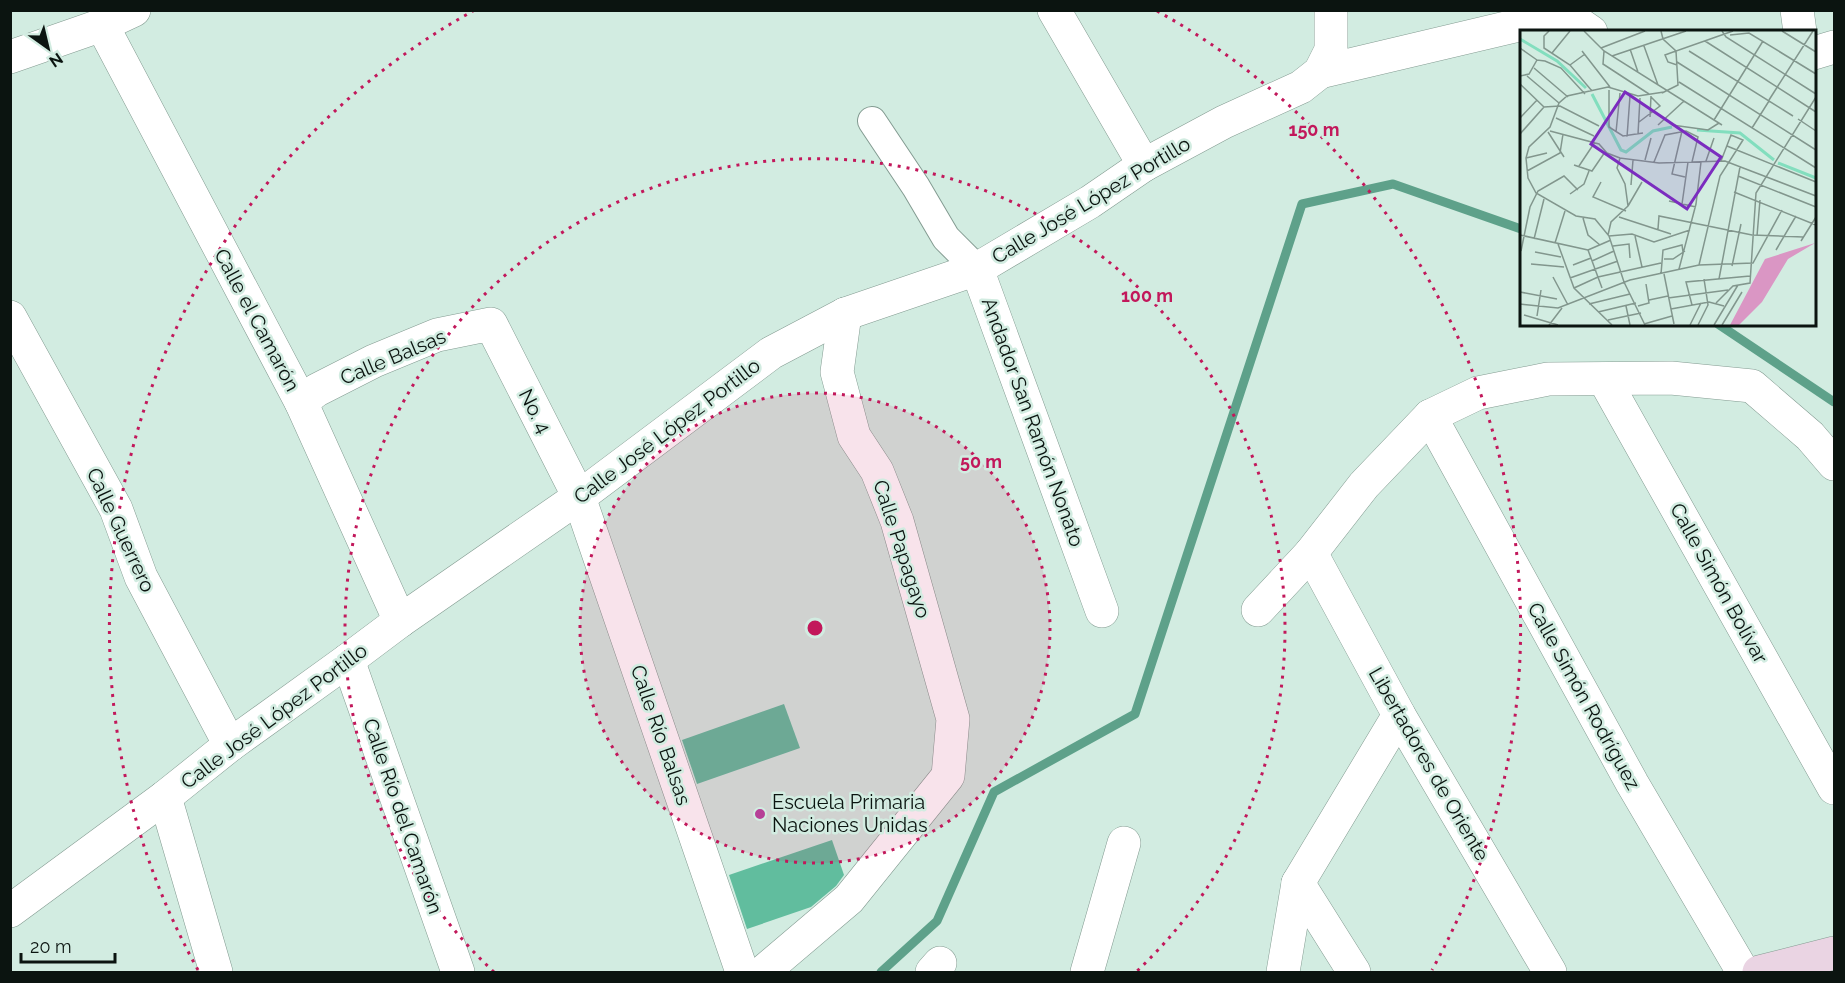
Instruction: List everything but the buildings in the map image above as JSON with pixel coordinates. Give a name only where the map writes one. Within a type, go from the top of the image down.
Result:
[{"type":"main road","points":[[1759,972],[1834,953]]},
{"type":"street","points":[[10,57],[102,25],[134,10]]},
{"type":"street","points":[[1054,10],[1144,165]]},
{"type":"street","points":[[1320,72],[1331,50],[1330,10]]},
{"type":"street","points":[[1797,10],[1800,30]]},
{"type":"street","points":[[1320,72],[1544,19],[1583,22]]},
{"type":"street","name":"Calle el Camarón","points":[[102,25],[301,402],[400,621]]},
{"type":"street","points":[[1815,53],[1834,47]]},
{"type":"street","name":"Calle José López Portillo","points":[[10,911],[165,797],[230,745],[400,621],[579,497],[771,353],[845,314],[977,269],[1090,202],[1144,165],[1224,122],[1301,87],[1320,72]]},
{"type":"street","name":"Andador San Ramón Nonato","points":[[872,121],[916,187],[946,238],[977,269],[1102,611]]},
{"type":"street","name":"Calle Papagayo","points":[[763,972],[849,899],[948,776],[953,719],[897,521],[878,471],[854,436],[837,372],[845,314]]},
{"type":"street","name":"Calle Guerrero","points":[[10,317],[116,509],[141,577],[230,745]]},
{"type":"street","name":"Calle Balsas","points":[[301,402],[317,390],[384,356],[437,335],[491,324]]},
{"type":"street","name":"No. 4","points":[[491,324],[579,497]]},
{"type":"street","points":[[1258,610],[1311,554],[1364,486],[1430,416],[1478,393],[1548,379],[1671,378],[1752,386],[1810,436],[1834,464]]},
{"type":"street","name":"Calle Simón Bolívar","points":[[1604,379],[1834,788]]},
{"type":"street","name":"Calle Simón Rodríguez","points":[[1430,416],[1632,783],[1743,972]]},
{"type":"street","name":"Calle Río Balsas","points":[[579,497],[742,972]]},
{"type":"street","name":"Libertadores de Oriente","points":[[1311,554],[1400,715],[1550,972]]},
{"type":"street","name":"Calle Río del Camarón","points":[[348,660],[458,972]]},
{"type":"street","points":[[1283,972],[1298,883],[1400,715]]},
{"type":"street","points":[[165,797],[216,972]]},
{"type":"street","points":[[1087,972],[1124,843]]},
{"type":"street","points":[[1298,883],[1354,972]]},
{"type":"waterway","points":[[881,972],[937,921],[994,792],[1135,714],[1302,204],[1393,184],[1520,229]]},
{"type":"waterway","points":[[1721,326],[1834,402]]},
{"type":"place","name":"Escuela Primaria Naciones Unidas","points":[[760,814]]}]
